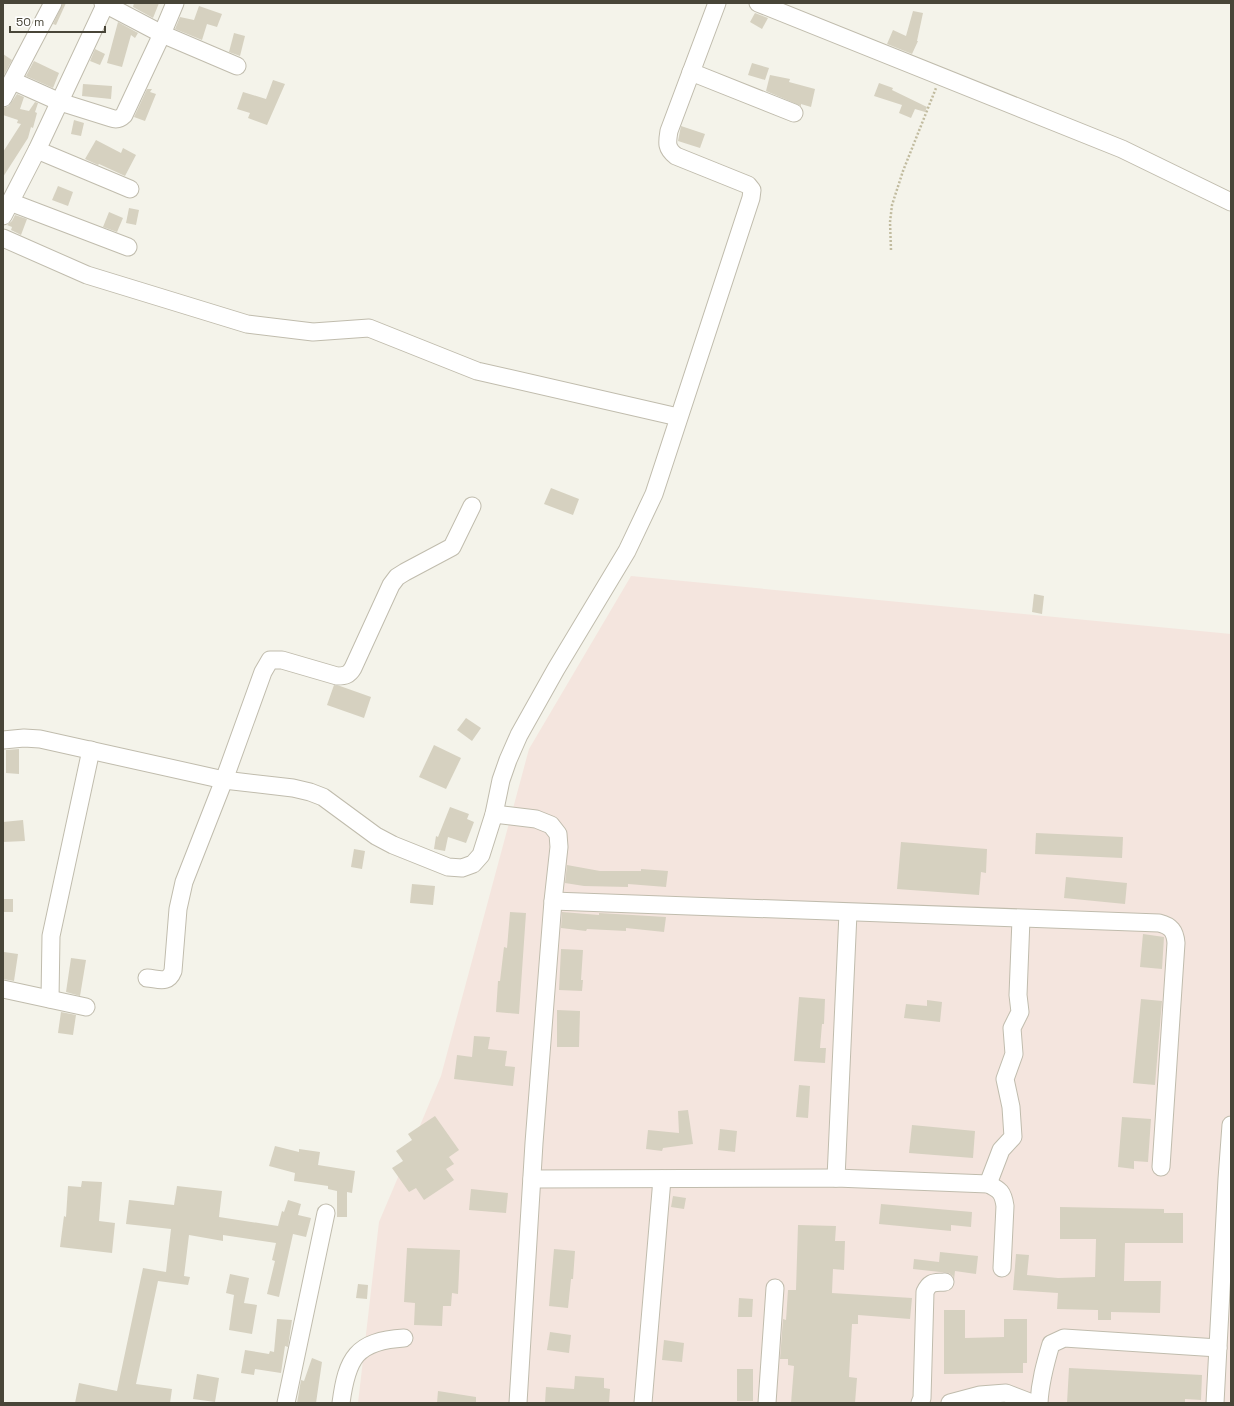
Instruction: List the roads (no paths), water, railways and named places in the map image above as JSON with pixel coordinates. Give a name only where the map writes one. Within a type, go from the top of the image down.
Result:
[{"type":"street","points":[[3,98],[52,3]]},
{"type":"street","points":[[128,247],[7,209],[60,102],[105,3],[162,34],[237,66]]},
{"type":"street","points":[[13,81],[60,102],[116,120],[121,118],[162,34],[175,3]]},
{"type":"street","points":[[3,740],[24,738],[40,739],[224,780],[293,788],[316,794],[336,806],[376,836],[393,845],[448,867],[462,868],[473,864],[481,855],[494,814],[501,780],[519,735],[556,669],[627,551],[654,494],[751,198],[752,190],[748,185],[676,156],[670,151],[667,141],[669,131],[717,3]]},
{"type":"street","points":[[758,3],[1122,149],[1231,202]]},
{"type":"street","points":[[691,72],[794,113]]},
{"type":"street","points":[[37,150],[130,189]]},
{"type":"street","points":[[3,238],[87,275],[247,324],[313,332],[369,328],[477,371],[678,417]]},
{"type":"street","points":[[147,978],[166,980],[171,977],[173,971],[178,909],[184,882],[224,780],[263,672],[270,660],[282,660],[337,676],[345,676],[349,674],[354,668],[391,585],[405,572],[452,547],[472,506]]},
{"type":"street","points":[[50,999],[51,936],[91,750]]},
{"type":"street","points":[[494,814],[536,819],[551,825],[558,834],[559,847],[534,1143],[518,1403]]},
{"type":"street","points":[[554,902],[1166,925],[1173,929],[1176,935],[1176,943],[1161,1168]]},
{"type":"street","points":[[836,1178],[848,913]]},
{"type":"street","points":[[988,1184],[1001,1150],[1013,1137],[1011,1107],[1005,1079],[1014,1054],[1012,1028],[1020,1012],[1018,995],[1021,919]]},
{"type":"street","points":[[3,989],[86,1007]]},
{"type":"street","points":[[1215,1403],[1218,1348],[1225,1309],[1231,1134]]},
{"type":"street","points":[[532,1179],[836,1178],[988,1184],[998,1189],[1003,1196],[1005,1206],[1002,1268]]},
{"type":"street","points":[[643,1403],[662,1179]]},
{"type":"street","points":[[286,1403],[326,1213]]},
{"type":"street","points":[[920,1403],[922,1398],[925,1292],[928,1286],[932,1283],[945,1282]]},
{"type":"street","points":[[767,1403],[775,1288]]},
{"type":"street","points":[[341,1403],[344,1380],[349,1366],[356,1354],[367,1346],[378,1341],[404,1338]]},
{"type":"street","points":[[1039,1403],[1044,1365],[1051,1344],[1064,1338],[1218,1348]]},
{"type":"street","points":[[950,1403],[980,1395],[1006,1394],[1032,1403]]}]
